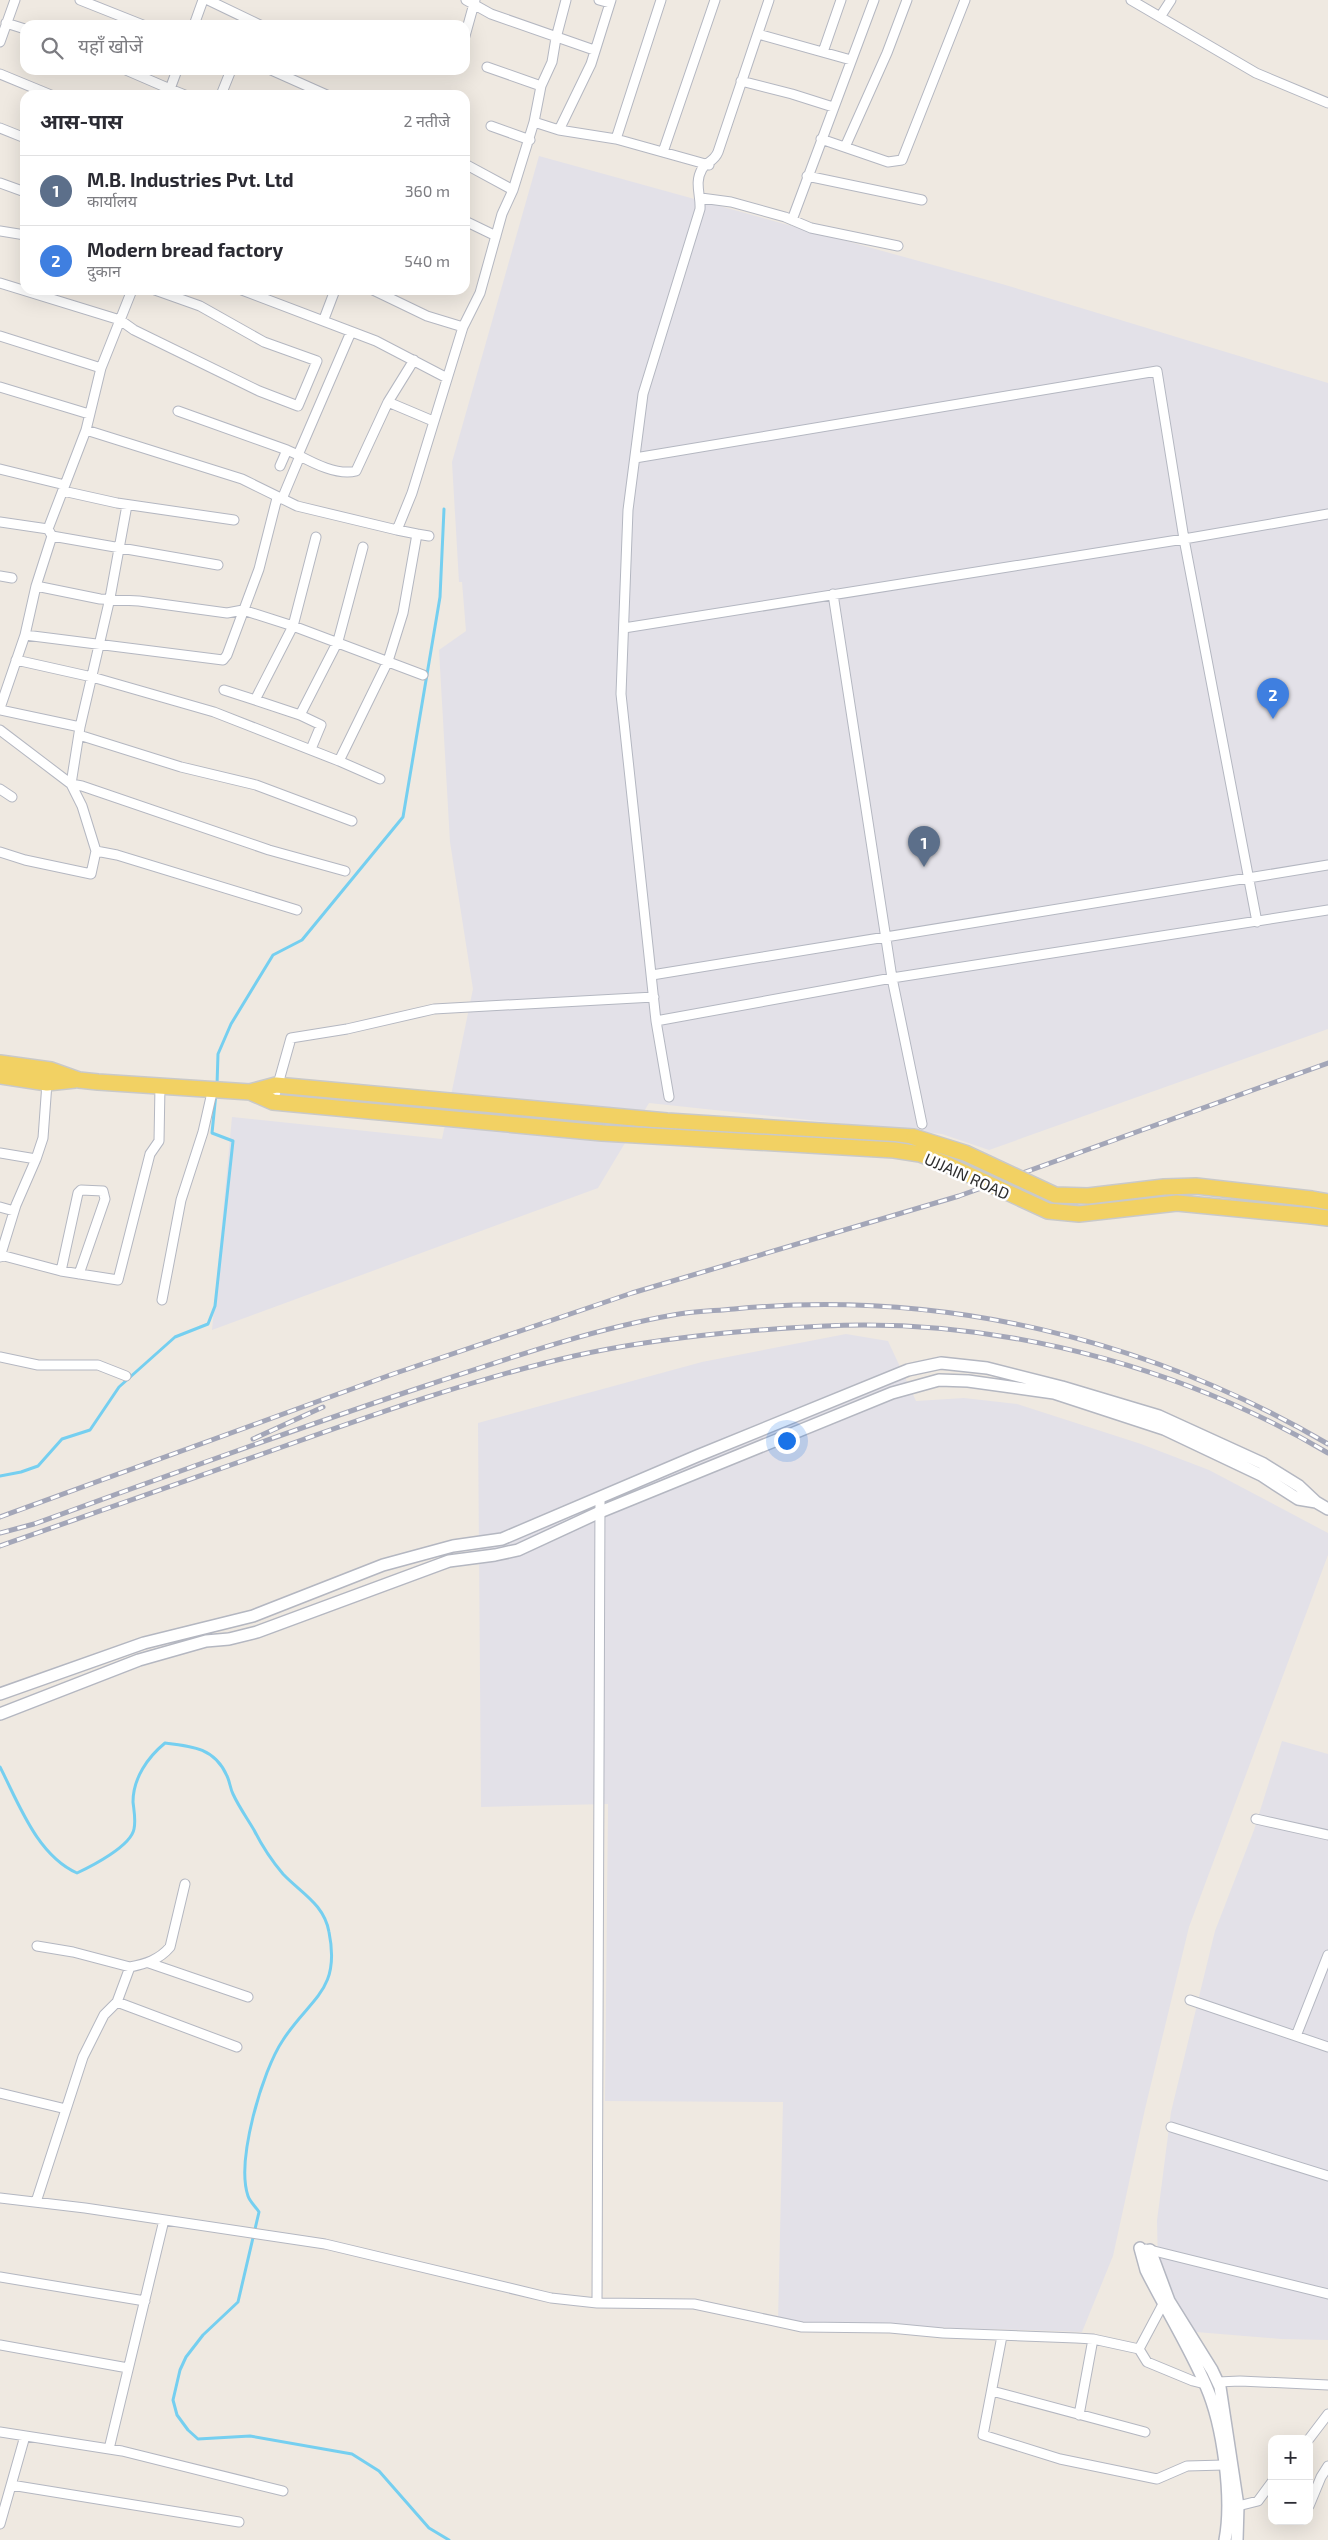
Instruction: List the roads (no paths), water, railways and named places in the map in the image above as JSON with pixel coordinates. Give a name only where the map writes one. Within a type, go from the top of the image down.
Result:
[{"type":"main road","points":[[0,1063],[51,1070],[79,1080]]},
{"type":"main road","points":[[0,1076],[47,1083],[79,1080],[244,1091],[276,1085],[296,1086],[668,1121],[914,1136],[965,1153],[1055,1195],[1071,1197],[1164,1187],[1196,1186],[1328,1202]]},
{"type":"main road","name":"UJJAIN ROAD","points":[[244,1091],[273,1102],[602,1133],[894,1150],[920,1154],[1048,1211],[1079,1214],[1176,1203],[1328,1218]]},
{"type":"street","points":[[0,42],[15,0]]},
{"type":"street","points":[[80,0],[130,20]]},
{"type":"street","points":[[196,20],[203,0]]},
{"type":"street","points":[[208,0],[250,20]]},
{"type":"street","points":[[397,530],[412,493],[464,328],[480,292],[502,214],[513,190],[530,140],[541,86],[552,62],[566,0]]},
{"type":"street","points":[[559,130],[591,64],[610,2],[599,0]]},
{"type":"street","points":[[616,139],[661,0]]},
{"type":"street","points":[[664,152],[715,0]]},
{"type":"street","points":[[669,1097],[656,1021],[621,694],[628,510],[644,394],[698,218],[701,198],[697,188],[698,182],[702,169],[709,165],[718,152],[769,0]]},
{"type":"street","points":[[823,52],[841,0]]},
{"type":"street","points":[[792,220],[874,0]]},
{"type":"street","points":[[845,147],[887,53],[907,0]]},
{"type":"street","points":[[821,139],[888,162],[902,160],[965,0]]},
{"type":"street","points":[[1130,0],[1256,73],[1328,102]]},
{"type":"street","points":[[1160,17],[1171,0]]},
{"type":"street","points":[[468,20],[472,1],[491,14],[594,50]]},
{"type":"street","points":[[6,23],[20,27]]},
{"type":"street","points":[[758,34],[851,60]]},
{"type":"street","points":[[487,67],[541,86]]},
{"type":"street","points":[[0,74],[38,90]]},
{"type":"street","points":[[138,75],[170,89],[175,75]]},
{"type":"street","points":[[223,90],[229,75]]},
{"type":"street","points":[[282,75],[316,90]]},
{"type":"street","points":[[741,81],[833,107]]},
{"type":"street","points":[[534,122],[559,130],[616,139],[709,165]]},
{"type":"street","points":[[491,126],[530,140]]},
{"type":"street","points":[[0,128],[20,136]]},
{"type":"street","points":[[470,167],[513,190]]},
{"type":"street","points":[[807,176],[922,200]]},
{"type":"street","points":[[0,183],[20,190]]},
{"type":"street","points":[[701,198],[738,204],[792,220],[811,228],[898,246]]},
{"type":"street","points":[[470,223],[496,236]]},
{"type":"street","points":[[0,231],[20,234]]},
{"type":"street","points":[[0,283],[20,289]]},
{"type":"street","points":[[39,295],[120,320],[134,330],[259,391],[298,406],[317,361],[264,342],[200,306],[169,295]]},
{"type":"street","points":[[130,295],[101,368],[86,430],[50,532],[25,635],[0,709],[80,731],[180,767],[256,785],[352,821]]},
{"type":"street","points":[[256,295],[324,319],[376,341],[448,378]]},
{"type":"street","points":[[324,319],[333,295]]},
{"type":"street","points":[[383,295],[427,316],[464,328]]},
{"type":"street","points":[[25,635],[199,656],[220,661],[227,655],[259,569],[280,499],[351,332]]},
{"type":"street","points":[[0,336],[101,368]]},
{"type":"street","points":[[178,411],[287,450],[332,470],[348,473],[356,471],[388,402],[414,360]]},
{"type":"street","points":[[635,458],[1157,371],[1184,539],[1257,922]]},
{"type":"street","points":[[0,387],[89,414]]},
{"type":"street","points":[[388,402],[434,421]]},
{"type":"street","points":[[86,430],[242,479],[280,499],[323,514],[429,536]]},
{"type":"street","points":[[280,466],[287,450]]},
{"type":"street","points":[[0,469],[128,505],[234,520]]},
{"type":"street","points":[[71,784],[80,731],[110,598],[128,505]]},
{"type":"street","points":[[624,628],[1184,539],[1328,514]]},
{"type":"street","points":[[0,522],[119,548],[218,565]]},
{"type":"street","points":[[339,761],[388,661],[403,613],[417,534]]},
{"type":"street","points":[[255,700],[292,626],[316,537]]},
{"type":"street","points":[[300,715],[338,641],[363,547]]},
{"type":"street","points":[[0,576],[12,578]]},
{"type":"street","points":[[36,586],[100,599],[110,598],[227,613],[243,610],[338,641],[423,675]]},
{"type":"street","points":[[833,594],[885,937],[922,1124]]},
{"type":"street","points":[[16,660],[92,677],[214,712],[311,749],[380,779]]},
{"type":"street","points":[[224,690],[300,715],[321,726],[311,749]]},
{"type":"street","points":[[0,730],[71,784],[82,806],[96,851],[91,874],[25,860],[0,852]]},
{"type":"street","points":[[71,784],[82,786],[269,850],[345,871]]},
{"type":"street","points":[[0,789],[12,797]]},
{"type":"street","points":[[96,851],[117,855],[297,910]]},
{"type":"street","points":[[652,975],[1328,865]]},
{"type":"street","points":[[656,1021],[892,978],[1328,910]]},
{"type":"street","points":[[273,1102],[276,1085],[291,1038],[347,1030],[434,1009],[654,997]]},
{"type":"street","points":[[47,1083],[46,1118],[36,1159],[14,1210],[0,1256],[61,1271],[118,1280],[150,1154],[159,1141],[160,1086]]},
{"type":"street","points":[[162,1300],[181,1200],[203,1132],[212,1088]]},
{"type":"street","points":[[0,1153],[36,1159]]},
{"type":"street","points":[[61,1271],[78,1193],[81,1190],[103,1191],[105,1199],[79,1274]]},
{"type":"street","points":[[0,1207],[14,1210]]},
{"type":"street","points":[[0,1357],[38,1365],[98,1365],[126,1376]]},
{"type":"street","points":[[0,1694],[144,1643],[253,1616],[383,1565],[453,1546],[502,1539],[600,1496],[908,1370],[941,1363],[988,1368],[1062,1387],[1159,1416],[1262,1463],[1299,1486],[1316,1502],[1328,1509]]},
{"type":"street","points":[[0,1714],[139,1660],[206,1641],[229,1639],[257,1632],[449,1561],[518,1550],[600,1512],[892,1393],[938,1380],[968,1381],[1054,1394],[1118,1414],[1164,1429],[1261,1475],[1298,1499],[1316,1502]]},
{"type":"street","points":[[597,2303],[600,1496]]},
{"type":"street","points":[[1256,1819],[1328,1835]]},
{"type":"street","points":[[36,1946],[73,1952],[130,1967],[149,1963],[165,1953],[172,1942],[184,1884]]},
{"type":"street","points":[[1296,2036],[1327,1959]]},
{"type":"street","points":[[149,1963],[248,1997]]},
{"type":"street","points":[[36,2202],[83,2057],[104,2015],[117,2002],[130,1967]]},
{"type":"street","points":[[1190,2000],[1328,2047]]},
{"type":"street","points":[[117,2002],[237,2047]]},
{"type":"street","points":[[0,2093],[66,2109]]},
{"type":"street","points":[[1171,2127],[1328,2176]]},
{"type":"street","points":[[0,2198],[273,2236],[372,2254],[551,2298],[597,2303],[694,2304],[802,2327],[890,2328],[1002,2336],[1093,2339],[1139,2350],[1147,2362],[1193,2381],[1206,2384]]},
{"type":"street","points":[[109,2449],[164,2220]]},
{"type":"street","points":[[1145,2249],[1328,2294]]},
{"type":"street","points":[[1145,2249],[1146,2270],[1206,2384],[1218,2424],[1233,2507],[1226,2540]]},
{"type":"street","points":[[1145,2249],[1170,2301],[1218,2382],[1224,2404],[1237,2540]]},
{"type":"street","points":[[0,2277],[145,2301]]},
{"type":"street","points":[[1139,2350],[1163,2304]]},
{"type":"street","points":[[1002,2336],[983,2435],[1060,2459],[1157,2479],[1187,2466],[1224,2465]]},
{"type":"street","points":[[1079,2415],[1093,2339]]},
{"type":"street","points":[[0,2345],[128,2368]]},
{"type":"street","points":[[1218,2382],[1240,2381],[1328,2385]]},
{"type":"street","points":[[992,2391],[1145,2432]]},
{"type":"street","points":[[1312,2435],[1328,2414]]},
{"type":"street","points":[[0,2432],[109,2449],[283,2491]]},
{"type":"street","points":[[0,2524],[24,2436]]},
{"type":"street","points":[[1313,2496],[1328,2466]]},
{"type":"street","points":[[11,2485],[239,2522]]},
{"type":"street","points":[[1233,2507],[1258,2501],[1268,2487]]},
{"type":"waterway","points":[[217,1085],[218,1054],[231,1024],[273,955],[302,940],[403,817],[440,597],[444,509]]},
{"type":"waterway","points":[[0,1476],[38,1466],[62,1439],[90,1430],[119,1387],[175,1337],[208,1324],[215,1306],[233,1141],[212,1133],[216,1093]]},
{"type":"waterway","points":[[0,1767],[22,1812],[40,1841],[63,1865],[77,1873],[119,1849],[131,1835],[135,1826],[133,1802],[139,1776],[147,1761],[165,1743],[184,1745],[202,1750],[216,1759],[222,1767],[238,1803],[264,1847],[283,1874],[317,1906],[322,1914],[329,1932],[332,1952],[331,1968],[327,1981],[313,2003],[283,2040],[275,2054],[253,2116],[248,2139],[245,2181],[248,2196],[259,2212],[238,2302],[203,2335],[186,2357],[180,2370],[173,2400],[177,2415],[188,2430],[198,2439],[250,2436],[352,2454],[379,2471],[429,2528],[449,2540]]},
{"type":"railway","points":[[0,1517],[393,1374],[632,1293],[959,1196],[1328,1063]]},
{"type":"railway","points":[[0,1533],[34,1524],[327,1419],[548,1346],[642,1321],[688,1313],[734,1309],[812,1305],[889,1307],[966,1315],[1042,1330],[1116,1350],[1189,1376],[1260,1407],[1328,1444]]},
{"type":"railway","points":[[0,1546],[426,1397],[500,1375],[574,1356],[630,1345],[706,1335],[812,1326],[924,1327],[985,1334],[1045,1344],[1105,1359],[1163,1377],[1220,1399],[1275,1424],[1328,1453]]},
{"type":"railway","points":[[253,1439],[323,1407]]},
{"type":"place","name":"Modern bread factory","points":[[1273,719]]},
{"type":"place","name":"M.B. Industries Pvt. Ltd","points":[[924,867]]}]
